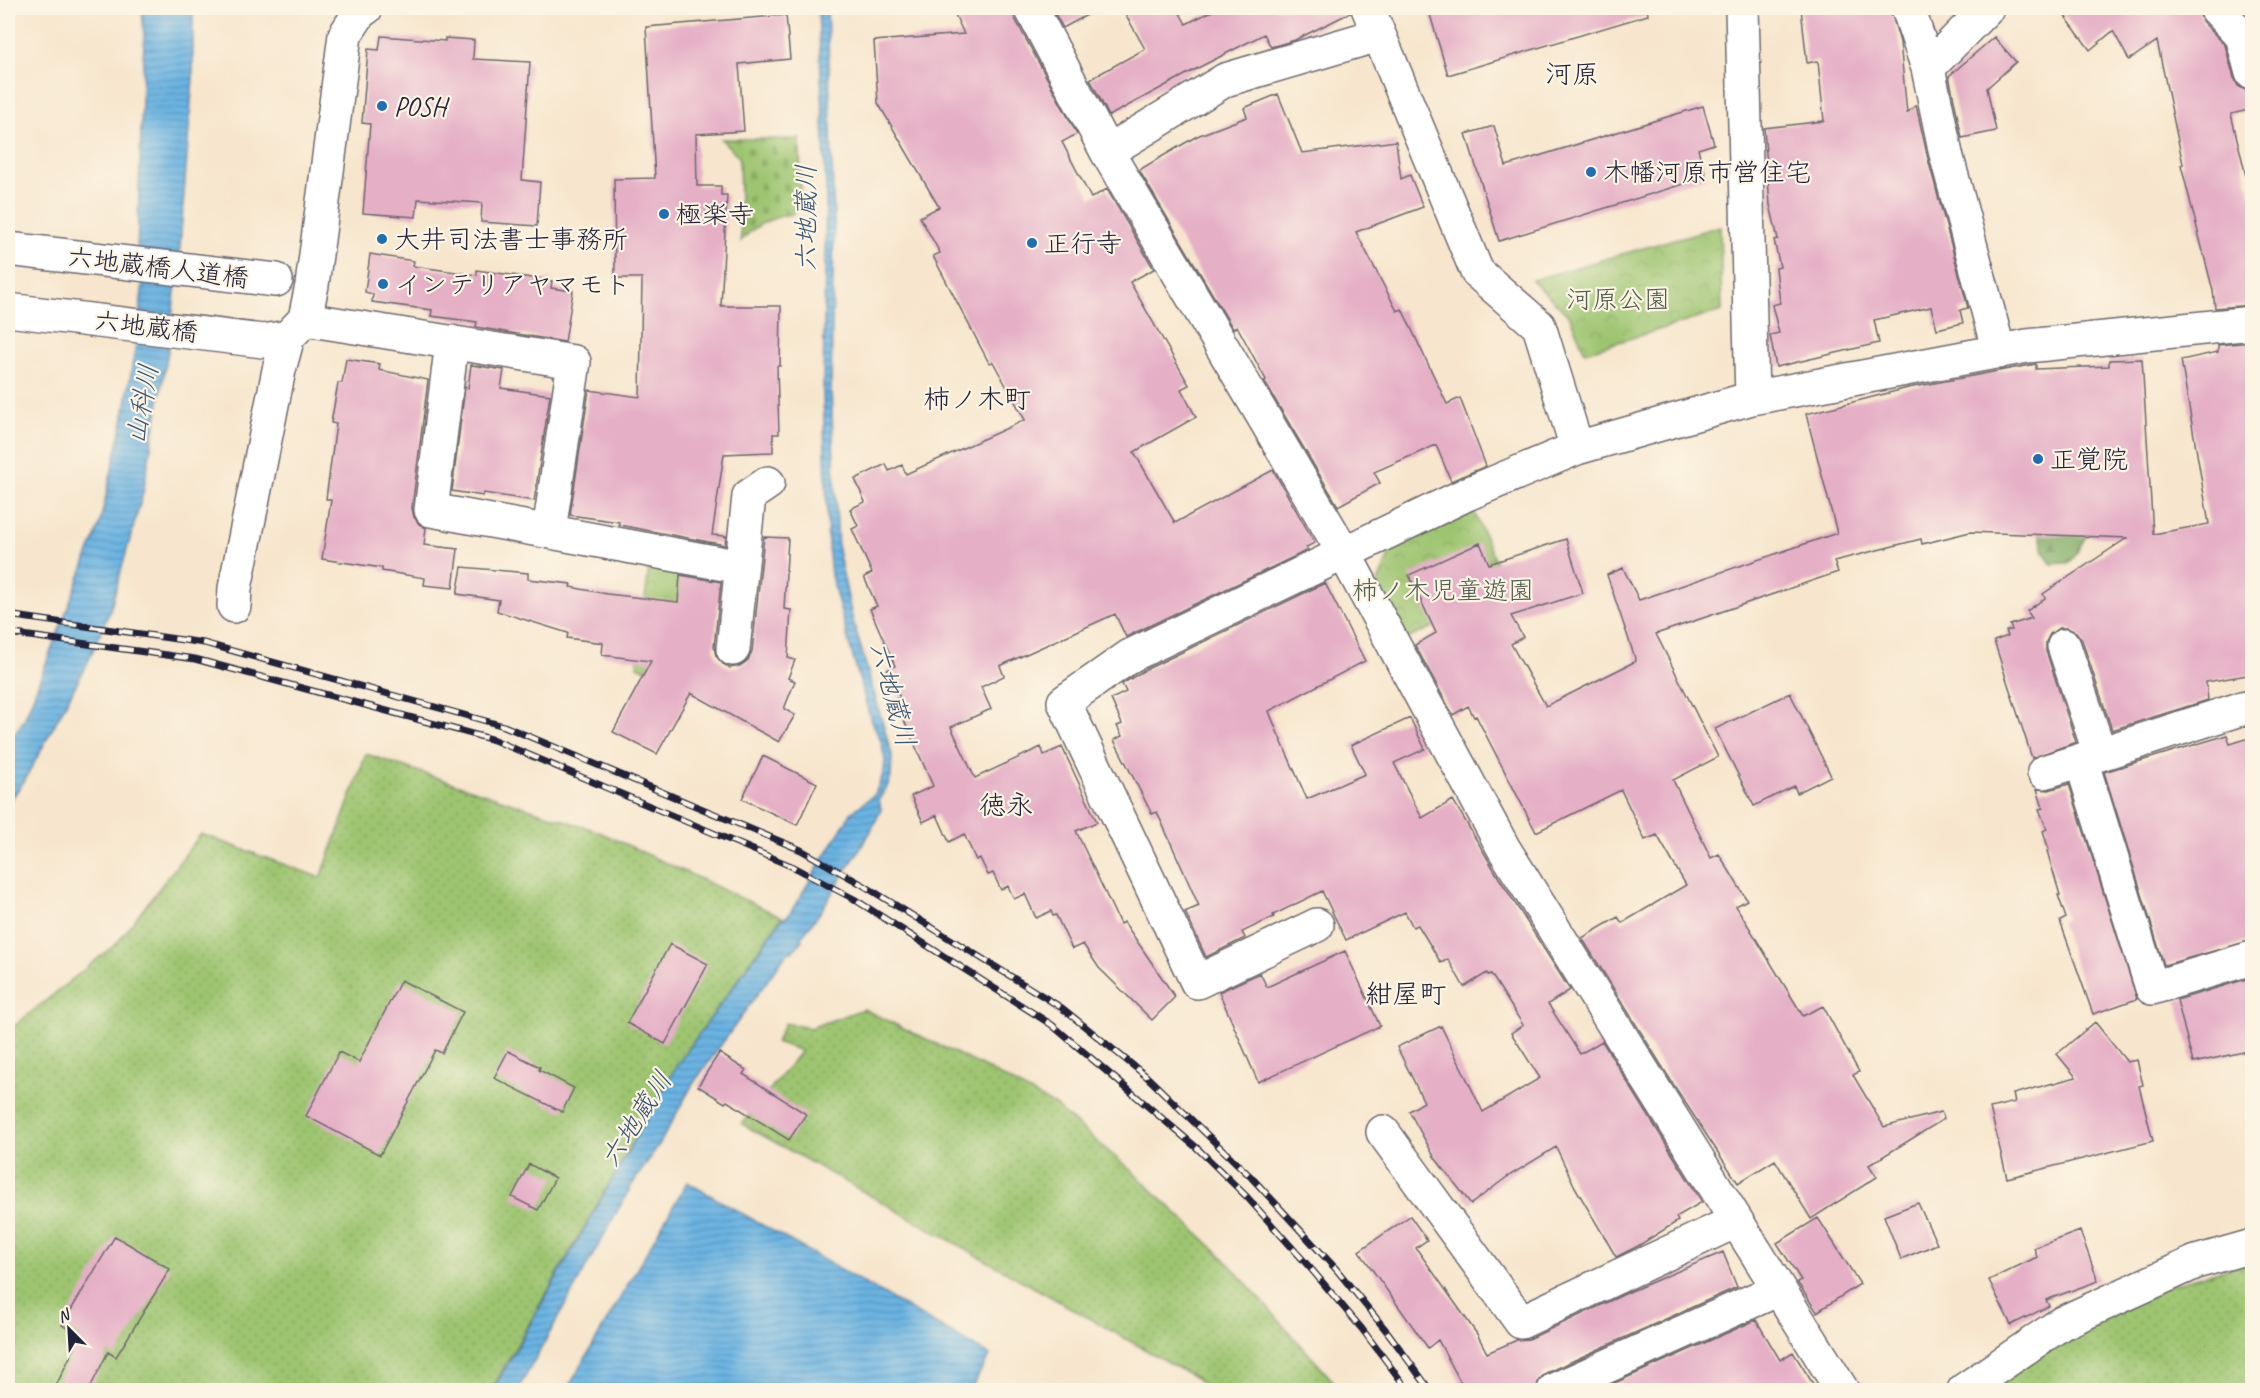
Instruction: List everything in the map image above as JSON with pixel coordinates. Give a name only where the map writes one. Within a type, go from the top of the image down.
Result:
[{"type":"street","points":[[234,606],[235,588],[285,332],[312,285],[345,34],[360,12],[366,8]]},
{"type":"street","points":[[1031,8],[1107,152],[1344,553],[1504,849],[1841,1390]]},
{"type":"street","points":[[1742,8],[1752,398]]},
{"type":"street","points":[[1908,8],[1928,68],[1946,154],[1999,352]]},
{"type":"street","points":[[1928,68],[1987,8]]},
{"type":"street","points":[[2216,8],[2242,36],[2253,73]]},
{"type":"street","points":[[1107,152],[1225,80],[1373,21],[1477,272],[1539,326],[1577,448]]},
{"type":"street","name":"六地蔵橋人道橋","points":[[23,251],[276,280]]},
{"type":"street","name":"六地蔵橋","points":[[18,311],[285,332],[452,342],[574,362],[549,531]]},
{"type":"street","points":[[1317,925],[1197,981],[1064,702],[1130,656],[1467,494],[1577,448],[1752,398],[2027,346],[2253,323]]},
{"type":"street","points":[[452,342],[431,510],[741,567]]},
{"type":"street","points":[[733,649],[749,496],[768,483]]},
{"type":"street","points":[[2064,646],[2152,988],[2253,958]]},
{"type":"street","points":[[2044,772],[2237,710],[2253,707]]},
{"type":"street","points":[[1383,1132],[1521,1322],[1736,1221]]},
{"type":"street","points":[[1964,1390],[2062,1323],[2196,1262],[2253,1246]]},
{"type":"street","points":[[1554,1390],[1779,1289]]},
{"type":"green space","points":[[721,139],[800,139],[801,203],[792,214],[764,222],[741,241],[739,157]]},
{"type":"green space","name":"河原公園","points":[[1720,226],[1722,311],[1585,352],[1570,317],[1532,280]]},
{"type":"green space","name":"柿ノ木児童遊園","points":[[1472,507],[1509,593],[1402,641],[1376,587],[1394,543]]},
{"type":"green space","points":[[2037,523],[2090,529],[2073,559],[2068,563],[2051,564],[2044,552]]},
{"type":"green space","points":[[649,566],[684,575],[678,682],[637,666]]},
{"type":"green space","points":[[366,754],[597,831],[782,917],[677,1065],[491,1390],[8,1390],[8,1031],[117,943],[201,834],[321,878]]},
{"type":"green space","points":[[863,1009],[976,1063],[1054,1105],[1133,1172],[1222,1256],[1341,1390],[1211,1390],[1194,1377],[742,1124],[801,1051],[776,1042],[785,1023],[810,1028]]},
{"type":"green space","points":[[2252,1262],[2252,1390],[1984,1390],[2097,1317],[2169,1285]]},
{"type":"water","name":"山科川","points":[[142,8],[193,8],[193,77],[179,259],[168,351],[143,493],[110,610],[88,662],[26,778],[8,804],[8,743],[24,720],[99,527],[123,421],[136,343],[146,256],[137,254],[144,36]]},
{"type":"water","points":[[818,8],[827,8],[834,221],[831,390],[838,550],[852,617],[892,755],[891,777],[879,799],[881,810],[870,833],[819,914],[801,937],[802,941],[792,952],[787,953],[693,1084],[660,1143],[633,1183],[518,1390],[493,1390],[677,1065],[782,919],[789,915],[851,813],[875,794],[884,772],[885,760],[881,741],[869,714],[849,643],[831,575],[828,546],[823,392],[826,190]]},
{"type":"water","points":[[687,1182],[990,1355],[970,1390],[567,1390]]},
{"type":"building","points":[[952,8],[1012,8],[1014,17],[1077,134],[1062,142],[1091,198],[1107,189],[1154,269],[1130,282],[1189,385],[1181,389],[1196,417],[1134,452],[1175,523],[1273,470],[1315,543],[1306,547],[1308,550],[1126,637],[1115,614],[1000,666],[1004,676],[981,687],[991,709],[951,727],[975,778],[1041,747],[1044,755],[1062,747],[1097,822],[1076,831],[1120,924],[1124,922],[1175,997],[1152,1020],[1099,968],[1083,944],[1072,949],[1056,915],[1053,916],[1051,911],[1036,918],[1025,894],[1014,899],[1008,886],[1001,890],[993,873],[988,875],[980,858],[976,860],[964,834],[949,842],[937,815],[923,822],[911,796],[933,786],[895,700],[900,698],[887,670],[895,666],[870,609],[877,606],[864,577],[872,573],[852,529],[858,526],[850,509],[865,502],[855,479],[886,464],[889,471],[902,465],[906,474],[1025,420],[993,362],[989,363],[933,256],[940,253],[920,217],[939,207],[878,103],[874,41],[964,34]]},
{"type":"building","points":[[1052,8],[1100,8],[1063,28]]},
{"type":"building","points":[[1122,8],[1177,8],[1186,24],[1218,8],[1350,8],[1350,13],[1295,40],[1271,47],[1264,34],[1109,116],[1090,79],[1145,49]]},
{"type":"building","points":[[1428,8],[1647,8],[1648,15],[1448,75]]},
{"type":"building","points":[[1801,8],[1890,8],[1900,42],[1907,113],[1916,105],[1968,308],[1960,310],[1963,323],[1937,329],[1931,307],[1874,320],[1879,343],[1776,367],[1770,335],[1779,333],[1772,305],[1780,303],[1776,268],[1780,267],[1774,240],[1778,239],[1770,205],[1764,128],[1824,121],[1818,61],[1807,63]]},
{"type":"building","points":[[2059,8],[2198,8],[2202,21],[2225,45],[2238,86],[2247,91],[2253,91],[2253,109],[2231,114],[2253,205],[2253,305],[2215,308],[2213,291],[2181,165],[2183,164],[2157,41],[2129,60],[2113,31],[2090,50]]},
{"type":"building","points":[[786,15],[790,59],[739,64],[744,131],[696,134],[697,186],[721,186],[721,195],[727,195],[721,306],[781,306],[780,366],[777,366],[779,434],[773,434],[773,452],[724,454],[712,535],[726,536],[725,545],[619,525],[619,522],[570,515],[589,390],[640,397],[642,278],[615,278],[614,179],[655,178],[646,27]]},
{"type":"building","points":[[381,36],[445,41],[445,38],[474,40],[473,59],[530,62],[522,180],[540,182],[537,226],[481,222],[482,203],[418,199],[416,217],[363,213],[370,124],[362,123],[368,49],[379,50]]},
{"type":"building","points":[[1994,37],[2016,62],[1987,88],[1996,131],[1962,138],[1949,76]]},
{"type":"building","points":[[1278,94],[1302,153],[1396,141],[1401,179],[1410,175],[1423,207],[1356,232],[1397,311],[1402,309],[1447,404],[1460,398],[1486,466],[1451,481],[1436,445],[1374,472],[1380,483],[1338,506],[1264,381],[1266,380],[1237,326],[1233,329],[1139,170],[1197,136],[1247,117],[1244,108]]},
{"type":"building","name":"木幡河原市営住宅","points":[[1703,106],[1714,144],[1698,149],[1706,177],[1499,241],[1466,134],[1494,126],[1506,166]]},
{"type":"building","points":[[370,254],[414,261],[413,266],[477,275],[477,270],[552,281],[551,288],[573,291],[565,342],[476,327],[477,322],[431,316],[432,310],[372,302],[373,294],[365,292]]},
{"type":"building","points":[[2253,342],[2253,674],[2206,682],[2208,700],[2112,730],[2082,640],[2076,632],[2067,628],[2059,628],[2050,634],[2046,642],[2046,651],[2076,742],[2032,758],[1994,641],[2008,636],[2006,631],[2012,630],[2010,625],[2032,618],[2027,611],[2045,598],[2043,594],[2127,538],[1970,532],[1922,544],[1921,539],[1834,561],[1838,572],[1656,634],[1718,757],[1673,780],[1711,858],[1719,854],[1747,900],[1736,906],[1803,1016],[1823,1006],[1859,1072],[1853,1075],[1884,1127],[1941,1112],[1944,1119],[1869,1165],[1877,1177],[1811,1219],[1775,1160],[1738,1183],[1582,938],[1618,917],[1622,923],[1686,885],[1657,835],[1645,840],[1621,790],[1536,832],[1476,716],[1474,717],[1468,706],[1453,715],[1415,645],[1436,633],[1409,575],[1480,543],[1489,564],[1566,539],[1583,593],[1511,616],[1523,637],[1511,644],[1546,706],[1636,661],[1607,575],[1623,568],[1639,600],[1837,533],[1806,414],[1908,388],[2036,364],[2036,369],[2109,366],[2109,360],[2142,359],[2153,534],[2209,524],[2181,360],[2218,352],[2218,345]]},
{"type":"building","points":[[346,359],[380,364],[379,370],[428,380],[412,508],[414,517],[426,528],[424,545],[458,549],[453,588],[424,585],[425,578],[382,571],[382,568],[322,559],[331,500],[326,499],[336,424],[331,423],[338,383],[342,383]]},
{"type":"building","points":[[471,365],[504,370],[501,388],[550,395],[534,501],[484,493],[483,496],[452,491],[465,387],[468,388]]},
{"type":"building","points":[[764,537],[788,538],[784,609],[791,610],[788,658],[795,660],[788,678],[795,681],[784,709],[795,715],[779,742],[691,693],[657,754],[613,732],[651,661],[602,655],[603,643],[567,638],[568,633],[497,611],[499,600],[457,594],[462,567],[528,573],[528,579],[571,584],[570,587],[607,594],[678,602],[680,575],[721,582],[714,647],[716,656],[730,668],[740,666],[748,660],[752,651]]},
{"type":"building","points":[[1325,583],[1365,661],[1269,711],[1276,729],[1307,799],[1365,774],[1351,745],[1410,718],[1425,749],[1394,763],[1422,818],[1453,800],[1570,990],[1548,1004],[1580,1054],[1602,1041],[1702,1202],[1676,1217],[1678,1221],[1616,1257],[1575,1187],[1556,1147],[1507,1177],[1471,1204],[1435,1158],[1409,1111],[1424,1102],[1397,1047],[1441,1026],[1483,1112],[1540,1078],[1511,1033],[1523,1025],[1491,974],[1487,973],[1464,987],[1448,959],[1441,963],[1418,925],[1413,927],[1405,912],[1346,940],[1322,891],[1242,932],[1245,938],[1206,957],[1185,912],[1199,906],[1157,812],[1152,814],[1114,740],[1122,736],[1117,726],[1122,724],[1111,699],[1126,692],[1122,684],[1143,671]]},
{"type":"building","points":[[1790,693],[1831,776],[1797,793],[1794,786],[1754,806],[1715,729]]},
{"type":"building","points":[[2227,735],[2230,744],[2253,737],[2253,940],[2164,965],[2104,772]]},
{"type":"building","points":[[763,756],[817,783],[797,825],[742,799]]},
{"type":"building","points":[[2069,784],[2137,999],[2093,1014],[2060,921],[2066,918],[2047,851],[2049,850],[2043,831],[2047,829],[2039,809],[2043,808],[2037,789],[2049,790]]},
{"type":"building","points":[[670,944],[708,964],[665,1044],[627,1023]]},
{"type":"building","points":[[1345,951],[1380,1026],[1258,1082],[1219,992],[1260,973],[1267,987]]},
{"type":"building","points":[[2253,977],[2253,1050],[2193,1063],[2177,1000]]},
{"type":"building","points":[[401,980],[463,1012],[442,1053],[435,1050],[380,1155],[306,1116],[339,1052],[359,1062]]},
{"type":"building","points":[[2095,1022],[2127,1062],[2137,1060],[2143,1085],[2139,1086],[2153,1141],[2007,1178],[1990,1108],[2015,1102],[2013,1094],[2076,1077],[2057,1054]]},
{"type":"building","points":[[508,1051],[574,1088],[562,1112],[494,1078]]},
{"type":"building","points":[[719,1053],[746,1070],[743,1074],[806,1114],[789,1140],[727,1101],[725,1103],[698,1086]]},
{"type":"building","points":[[529,1164],[555,1178],[538,1210],[512,1197]]},
{"type":"building","points":[[1918,1203],[1937,1244],[1901,1259],[1884,1216]]},
{"type":"building","points":[[1410,1216],[1427,1240],[1416,1248],[1477,1334],[1487,1353],[1517,1340],[1529,1339],[1629,1292],[1723,1252],[1737,1287],[1546,1373],[1539,1380],[1536,1390],[1465,1390],[1438,1340],[1428,1348],[1359,1251]]},
{"type":"building","points":[[1818,1218],[1860,1284],[1817,1312],[1797,1282],[1801,1280],[1777,1243]]},
{"type":"building","points":[[2080,1231],[2098,1281],[2046,1300],[2049,1306],[2011,1325],[1989,1280],[2037,1257],[2034,1248]]},
{"type":"building","points":[[115,1236],[170,1269],[116,1357],[108,1352],[89,1390],[54,1390],[80,1336],[62,1325]]},
{"type":"building","points":[[1756,1320],[1780,1360],[1793,1352],[1817,1390],[1599,1390]]},
{"type":"railway","points":[[8,615],[204,643],[504,726],[801,850],[863,885],[1062,1008],[1146,1076],[1251,1177],[1336,1269],[1389,1334],[1430,1390]]},
{"type":"railway","points":[[8,633],[195,659],[494,740],[791,866],[854,899],[1052,1025],[1197,1148],[1247,1197],[1312,1270],[1362,1329],[1408,1390]]},
{"type":"place","name":"POSH","points":[[382,106]]},
{"type":"place","name":"木幡河原市営住宅","points":[[1591,172]]},
{"type":"place","name":"極楽寺","points":[[664,214]]},
{"type":"place","name":"大井司法書士事務所","points":[[382,239]]},
{"type":"place","name":"正行寺","points":[[1032,243]]},
{"type":"place","name":"インテリアヤマモト","points":[[383,284]]},
{"type":"place","name":"正覚院","points":[[2038,459]]},
{"type":"district","name":"河原","points":[[1572,74]]},
{"type":"district","name":"柿ノ木町","points":[[977,399]]},
{"type":"district","name":"徳永","points":[[1006,805]]},
{"type":"district","name":"紺屋町","points":[[1406,994]]},
{"type":"water label","name":"六地蔵川","points":[[806,218]]},
{"type":"water label","name":"六地蔵川","points":[[893,694]]},
{"type":"water label","name":"六地蔵川","points":[[636,1119]]}]
